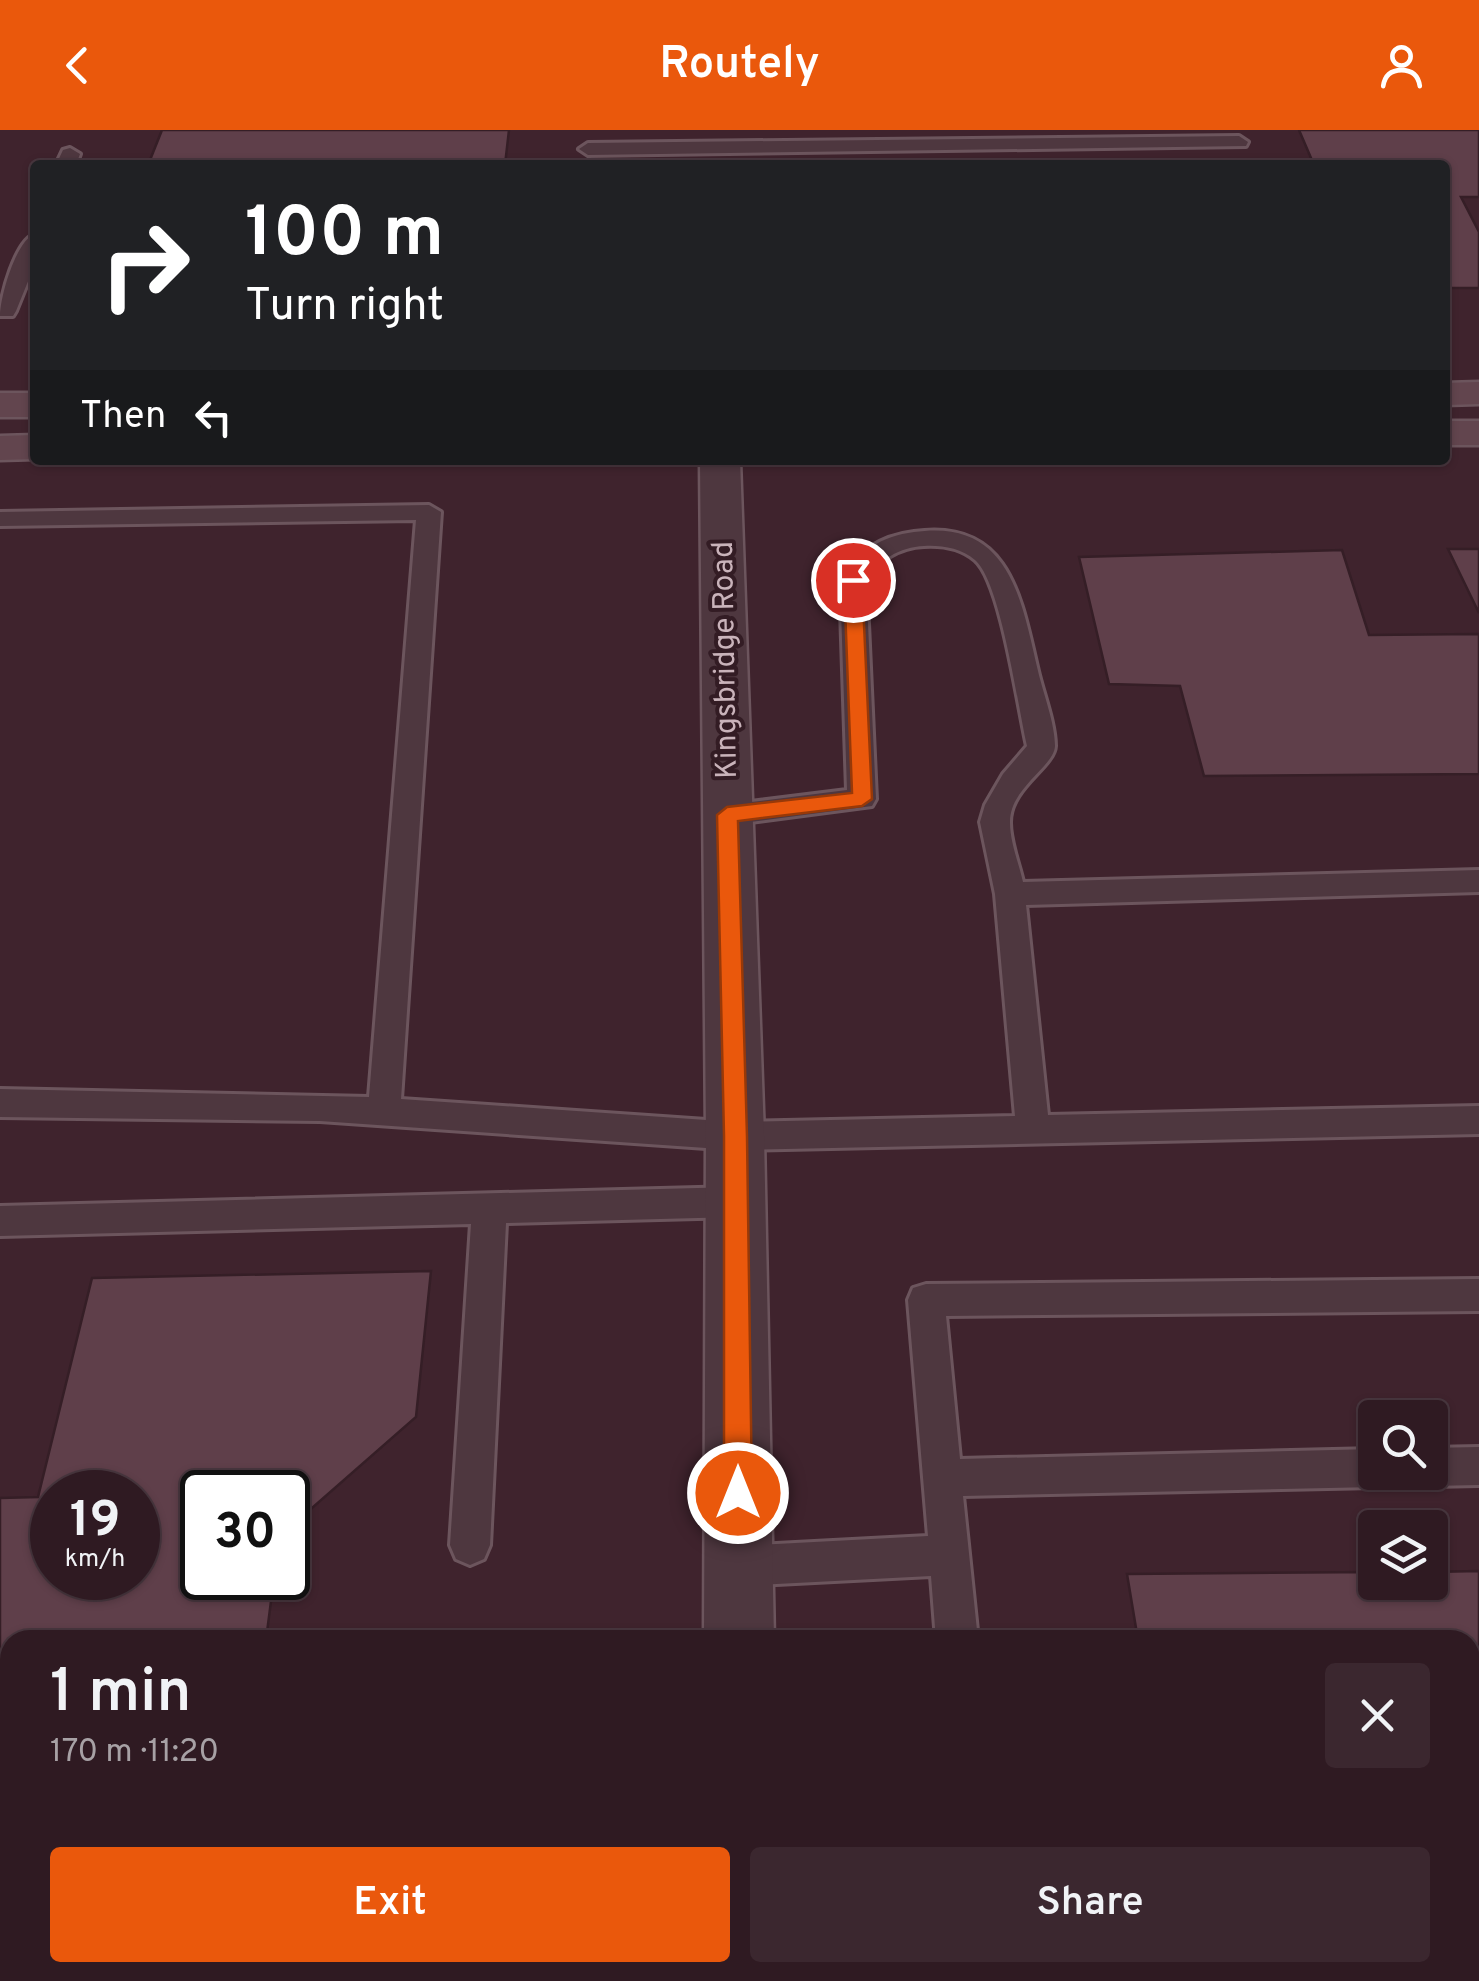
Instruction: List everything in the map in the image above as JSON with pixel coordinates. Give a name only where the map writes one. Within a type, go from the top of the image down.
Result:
[{"type":"main road","points":[[1450,394],[1479,394]]},
{"type":"main road","points":[[0,406],[30,405]]},
{"type":"main road","points":[[1450,433],[1479,433]]},
{"type":"main road","points":[[0,448],[30,447]]},
{"type":"street","name":"Kingsbridge Road","points":[[720,465],[736,1136],[739,1630]]},
{"type":"lane","points":[[582,146],[832,147],[1237,136],[1246,160]]},
{"type":"lane","points":[[2,314],[30,251]]},
{"type":"lane","points":[[0,519],[429,512],[384,1111]]},
{"type":"lane","points":[[727,815],[862,799],[853,580],[878,553],[919,538],[972,546],[989,558],[1004,586],[1041,746],[1038,756],[1022,767],[998,805],[994,822],[1010,894],[1033,1130]]},
{"type":"lane","points":[[1010,894],[1479,880]]},
{"type":"lane","points":[[0,1103],[320,1106],[736,1136],[1479,1120]]},
{"type":"lane","points":[[0,1221],[736,1202]]},
{"type":"lane","points":[[470,1545],[489,1208]]},
{"type":"lane","points":[[955,1630],[926,1300],[1479,1295]]},
{"type":"lane","points":[[1448,1467],[1479,1466]]},
{"type":"lane","points":[[942,1478],[1358,1468]]},
{"type":"lane","points":[[738,1566],[948,1555]]},
{"type":"building","points":[[162,130],[509,130],[506,160],[150,160]]},
{"type":"building","points":[[1299,130],[1479,130],[1479,197],[1461,197],[1479,232],[1479,288],[1450,288],[1450,160],[1312,160]]},
{"type":"building","points":[[1448,549],[1479,549],[1479,613]]},
{"type":"building","points":[[1342,550],[1369,635],[1479,634],[1479,774],[1204,776],[1180,686],[1109,684],[1079,557]]},
{"type":"building","points":[[431,1271],[416,1417],[310,1510],[310,1470],[180,1470],[180,1600],[271,1600],[267,1630],[0,1630],[0,1498],[30,1497],[30,1600],[160,1600],[160,1470],[45,1470],[92,1278]]},
{"type":"building","points":[[1479,1571],[1479,1630],[1136,1630],[1127,1574],[1358,1572],[1358,1600],[1448,1600],[1448,1572]]},
{"type":"route","points":[[738,1493],[736,1136],[727,815],[862,799],[853,580]]}]
